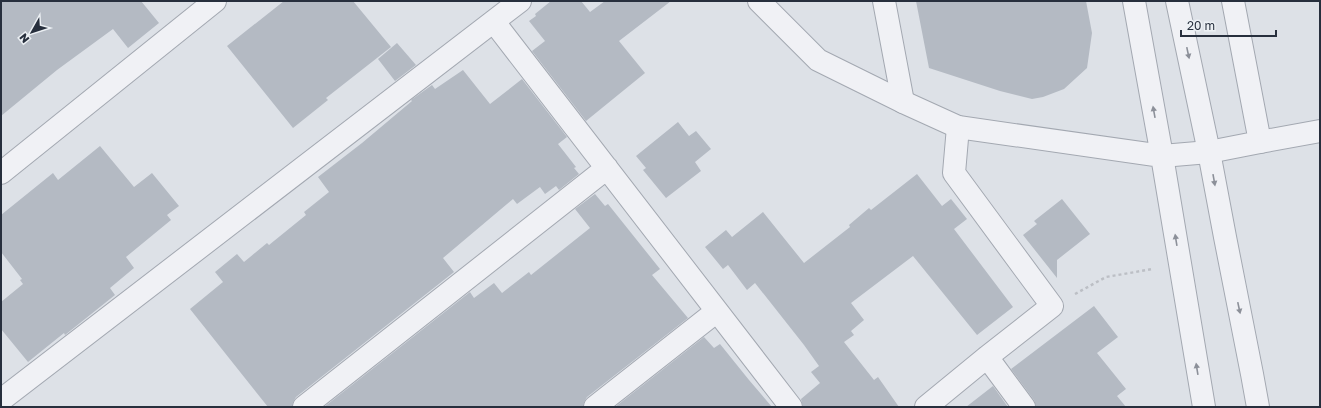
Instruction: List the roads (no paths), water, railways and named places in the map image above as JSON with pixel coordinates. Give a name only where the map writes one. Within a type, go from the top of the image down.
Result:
[{"type":"street","points":[[1,173],[215,1]]},
{"type":"street","points":[[1,400],[520,1]]},
{"type":"street","points":[[759,1],[818,60],[958,127],[1162,156],[1209,152],[1320,131]]},
{"type":"street","points":[[884,1],[903,102]]},
{"type":"street","points":[[1134,1],[1162,156],[1204,407]]},
{"type":"street","points":[[1177,1],[1209,152],[1258,407]]},
{"type":"street","points":[[1234,1],[1260,142]]},
{"type":"street","points":[[494,22],[791,407]]},
{"type":"street","points":[[926,407],[1052,306],[954,173],[958,127]]},
{"type":"street","points":[[304,407],[607,168]]},
{"type":"street","points":[[595,407],[717,311]]},
{"type":"street","points":[[987,357],[1024,407]]}]
